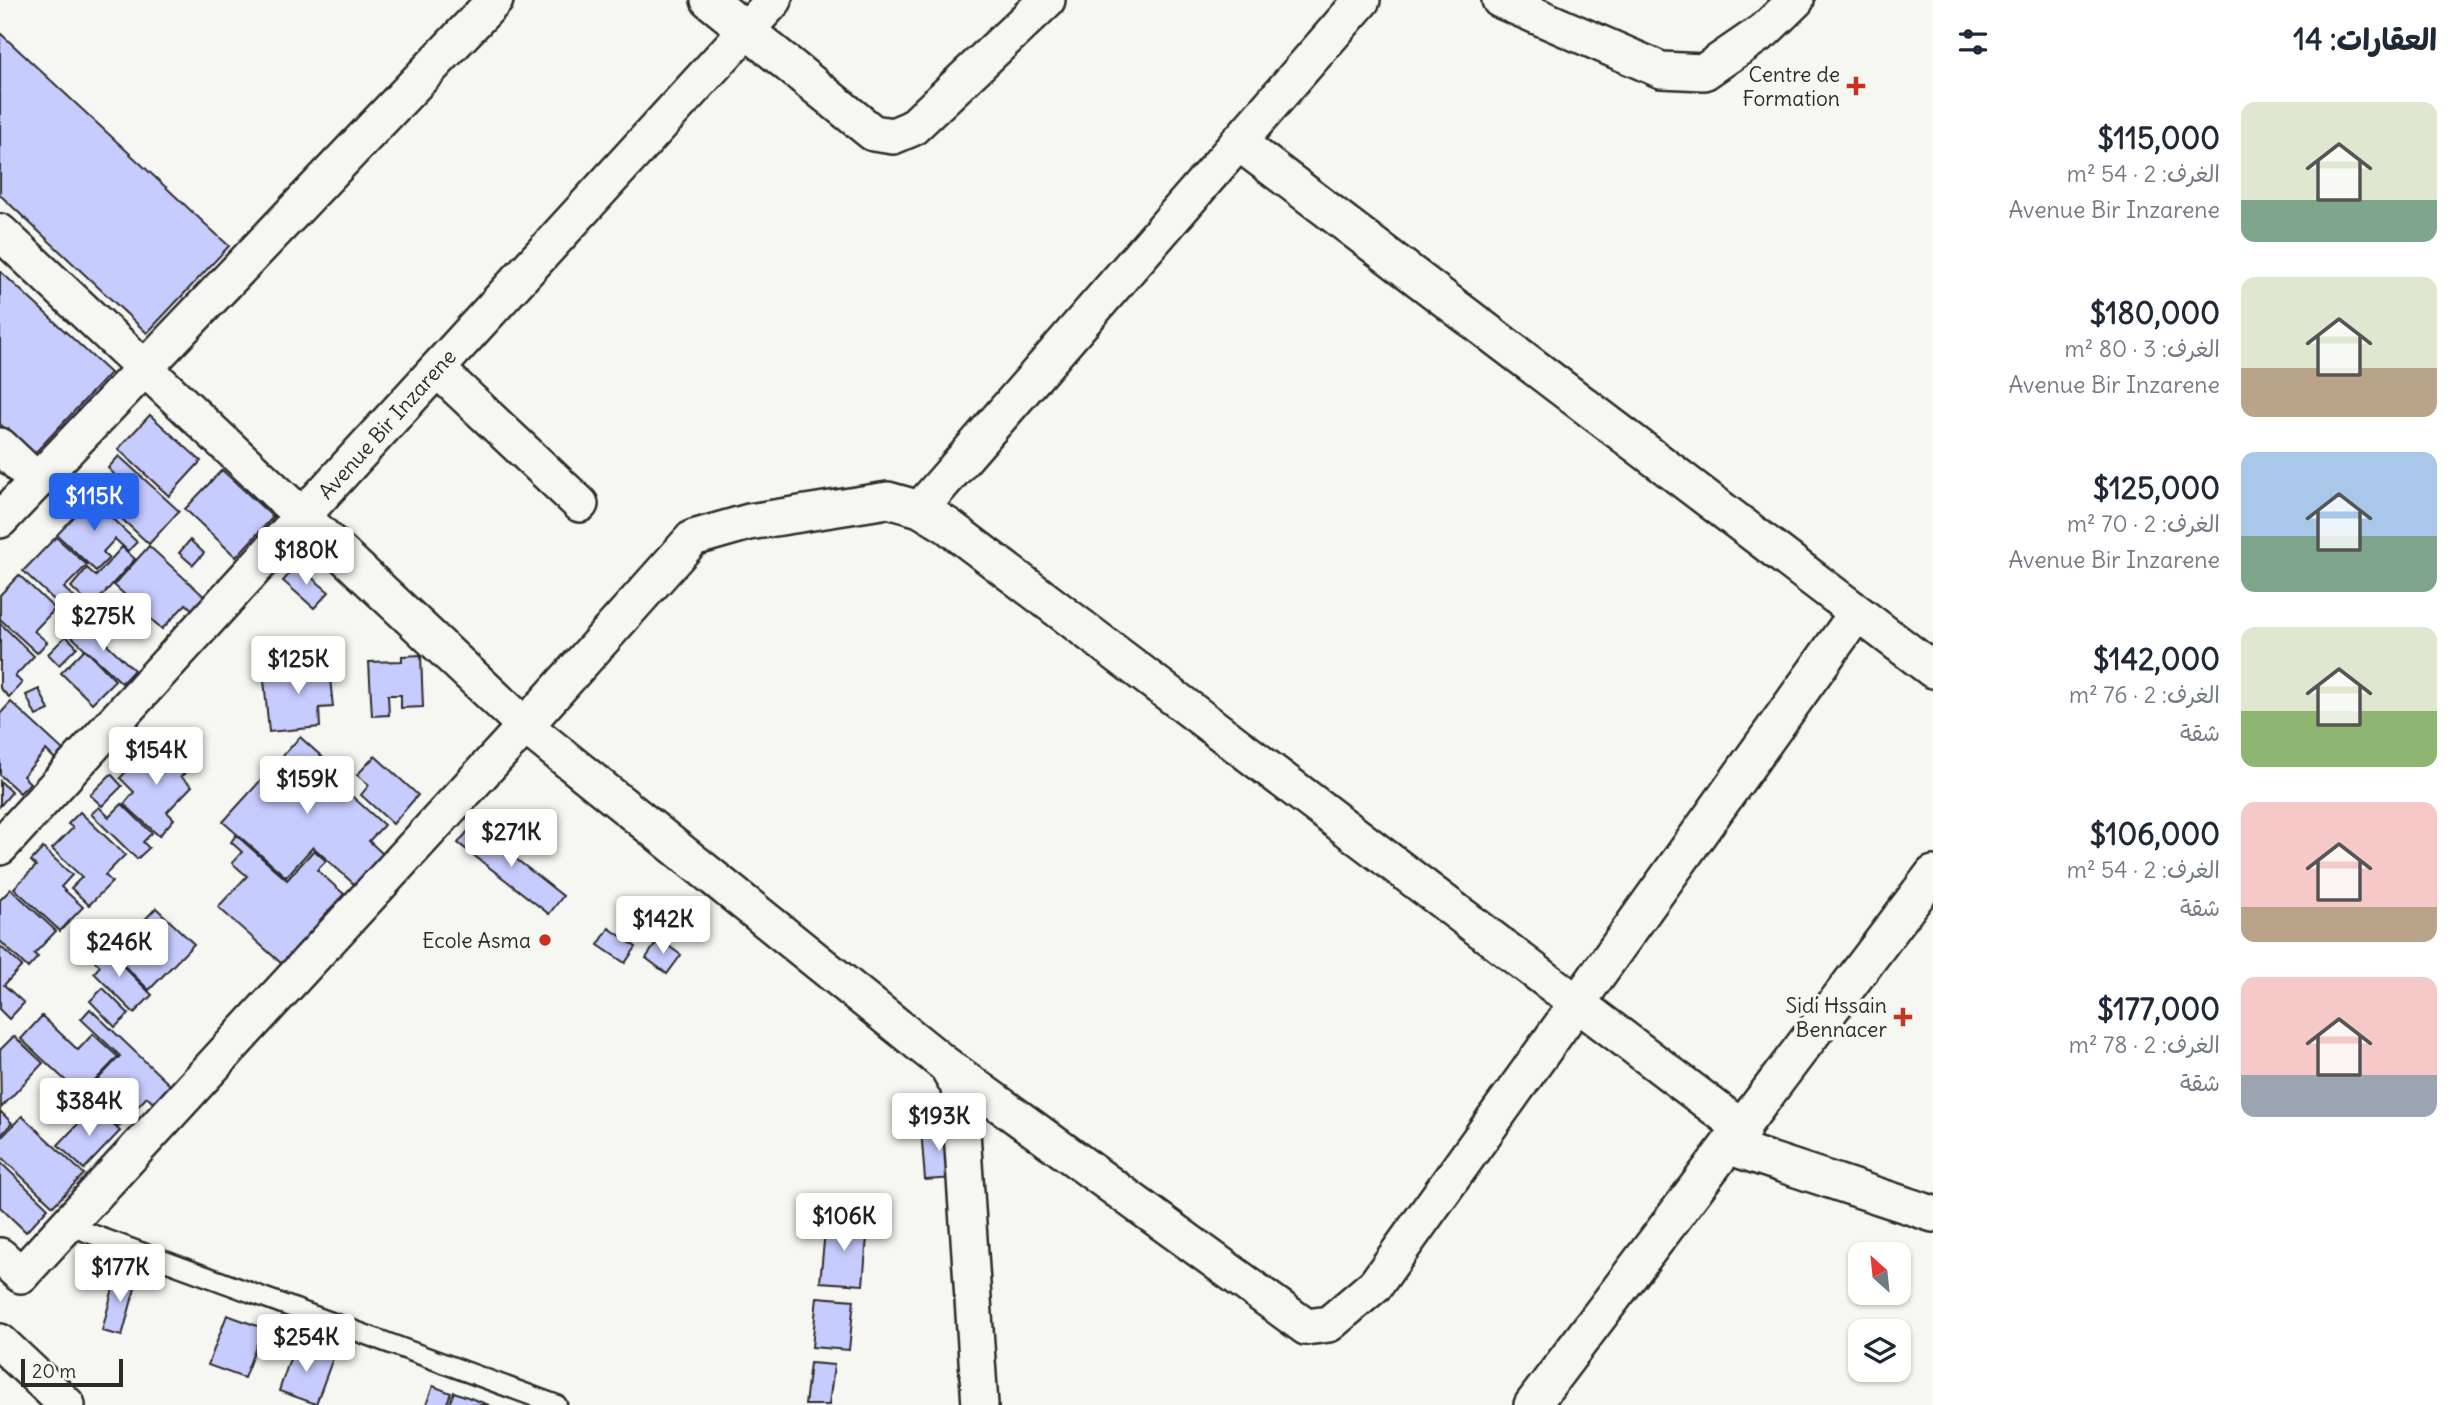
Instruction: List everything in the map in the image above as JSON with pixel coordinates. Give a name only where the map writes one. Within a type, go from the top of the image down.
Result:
[{"type":"street","points":[[0,520],[495,0]]},
{"type":"street","points":[[709,0],[873,133],[893,136],[912,128],[1047,0]]},
{"type":"street","name":"Avenue Bir Inzarene","points":[[0,847],[774,0]]},
{"type":"street","points":[[920,509],[1362,0]]},
{"type":"street","points":[[1500,0],[1661,70],[1704,72],[1765,30],[1796,0]]},
{"type":"street","points":[[1238,142],[1933,670]]},
{"type":"street","points":[[0,232],[525,726],[947,1066],[1306,1327],[1329,1324],[1376,1284],[1857,613]]},
{"type":"street","points":[[437,369],[580,504]]},
{"type":"street","points":[[0,446],[37,481]]},
{"type":"street","points":[[7,1277],[67,1225],[525,726],[693,538],[749,522],[888,500],[920,509],[948,526],[1578,1004],[1736,1138],[1933,1214]]},
{"type":"street","points":[[1532,1405],[1933,874]]},
{"type":"street","points":[[947,1066],[959,1087],[980,1405]]},
{"type":"street","points":[[0,1342],[67,1405]]},
{"type":"lane","points":[[67,1225],[557,1405]]},
{"type":"building","points":[[0,33],[229,246],[147,333],[0,195]]},
{"type":"building","points":[[0,271],[110,373],[33,455],[0,424]]},
{"type":"building","points":[[150,415],[201,461],[169,496],[118,449]]},
{"type":"building","points":[[119,456],[179,511],[149,544],[95,494],[114,474],[108,468]]},
{"type":"building","points":[[222,470],[273,517],[236,557],[185,509]]},
{"type":"building","points":[[86,494],[137,542],[128,551],[115,539],[103,552],[109,558],[96,571],[57,535],[81,509],[76,504]]},
{"type":"building","points":[[56,537],[87,565],[64,588],[90,612],[69,635],[55,623],[66,611],[23,571]]},
{"type":"building","points":[[190,540],[204,553],[193,565],[179,553]]},
{"type":"building","points":[[149,546],[206,598],[194,611],[186,604],[162,629],[114,585]]},
{"type":"building","points":[[122,547],[135,559],[92,607],[71,587],[87,568],[96,576]]},
{"type":"building","points":[[297,565],[329,592],[314,608],[283,581]]},
{"type":"building","points":[[19,575],[55,609],[34,631],[47,642],[37,653],[0,619],[0,595]]},
{"type":"building","points":[[0,623],[34,656],[15,676],[22,683],[9,697],[0,688]]},
{"type":"building","points":[[85,623],[134,670],[122,683],[72,637]]},
{"type":"building","points":[[66,636],[77,647],[59,665],[48,654]]},
{"type":"building","points":[[85,649],[115,680],[92,703],[61,673]]},
{"type":"building","points":[[421,655],[423,707],[401,708],[401,695],[388,695],[389,715],[372,716],[369,662],[402,661],[402,656]]},
{"type":"building","points":[[328,659],[333,707],[319,708],[320,727],[269,732],[263,669],[274,669],[274,673],[295,672],[294,662]]},
{"type":"building","points":[[39,689],[49,710],[36,716],[26,695]]},
{"type":"building","points":[[11,702],[63,750],[55,759],[46,750],[23,776],[30,783],[20,793],[0,775],[0,714]]},
{"type":"building","points":[[300,737],[351,783],[345,790],[384,825],[369,841],[383,854],[355,885],[313,847],[286,877],[223,822]]},
{"type":"building","points":[[156,740],[188,769],[181,777],[192,786],[167,812],[174,819],[159,836],[124,804],[134,792],[120,778]]},
{"type":"building","points":[[375,756],[418,795],[393,824],[361,795],[369,785],[357,775]]},
{"type":"building","points":[[111,774],[122,786],[102,806],[90,795]]},
{"type":"building","points":[[0,781],[12,792],[0,806]]},
{"type":"building","points":[[122,804],[152,833],[143,842],[149,848],[137,859],[91,814],[99,807],[109,817]]},
{"type":"building","points":[[80,812],[125,855],[105,875],[112,882],[89,905],[71,888],[82,877],[52,849],[73,828],[68,824]]},
{"type":"building","points":[[473,825],[563,896],[549,914],[458,843]]},
{"type":"building","points":[[236,835],[287,880],[314,850],[326,861],[317,870],[344,894],[320,920],[326,925],[306,947],[301,942],[282,964],[218,907],[247,876],[232,863],[242,852],[231,842]]},
{"type":"building","points":[[43,848],[72,875],[61,887],[83,907],[60,931],[14,888],[36,866],[31,861]]},
{"type":"building","points":[[11,889],[56,931],[34,954],[38,957],[28,968],[0,941],[0,900]]},
{"type":"building","points":[[156,908],[194,944],[149,990],[112,954]]},
{"type":"building","points":[[609,928],[636,947],[625,963],[598,945]]},
{"type":"building","points":[[659,939],[681,955],[667,974],[646,958]]},
{"type":"building","points":[[99,942],[152,995],[134,1013],[94,973],[100,966],[88,954]]},
{"type":"building","points":[[0,946],[22,966],[4,985],[24,1003],[9,1019],[0,1010]]},
{"type":"building","points":[[103,988],[129,1014],[115,1027],[90,1001]]},
{"type":"building","points":[[90,1009],[171,1086],[154,1104],[147,1097],[118,1127],[84,1094],[120,1056],[81,1019]]},
{"type":"building","points":[[42,1016],[78,1050],[93,1034],[118,1057],[81,1095],[21,1039]]},
{"type":"building","points":[[14,1036],[43,1063],[1,1108],[0,1050]]},
{"type":"building","points":[[94,1107],[120,1131],[84,1169],[58,1145]]},
{"type":"building","points":[[0,1111],[12,1123],[0,1136]]},
{"type":"building","points":[[22,1116],[84,1174],[53,1206],[0,1156],[0,1139]]},
{"type":"building","points":[[953,1127],[956,1178],[925,1180],[921,1129]]},
{"type":"building","points":[[0,1162],[48,1208],[26,1232],[0,1207]]},
{"type":"building","points":[[826,1221],[868,1225],[863,1285],[820,1282]]},
{"type":"building","points":[[117,1272],[138,1277],[122,1336],[102,1331]]},
{"type":"building","points":[[817,1297],[854,1300],[849,1350],[812,1347]]},
{"type":"building","points":[[227,1315],[263,1328],[244,1378],[208,1365]]},
{"type":"building","points":[[295,1344],[333,1358],[316,1404],[279,1391]]},
{"type":"building","points":[[810,1363],[834,1365],[829,1405],[805,1405]]},
{"type":"building","points":[[433,1386],[451,1393],[446,1405],[426,1405]]},
{"type":"building","points":[[454,1392],[489,1405],[449,1405]]},
{"type":"place","name":"Centre de Formation","points":[[1856,86]]},
{"type":"place","name":"Ecole Asma","points":[[545,940]]},
{"type":"place","name":"Sidi Hssain Bennacer","points":[[1903,1017]]}]
